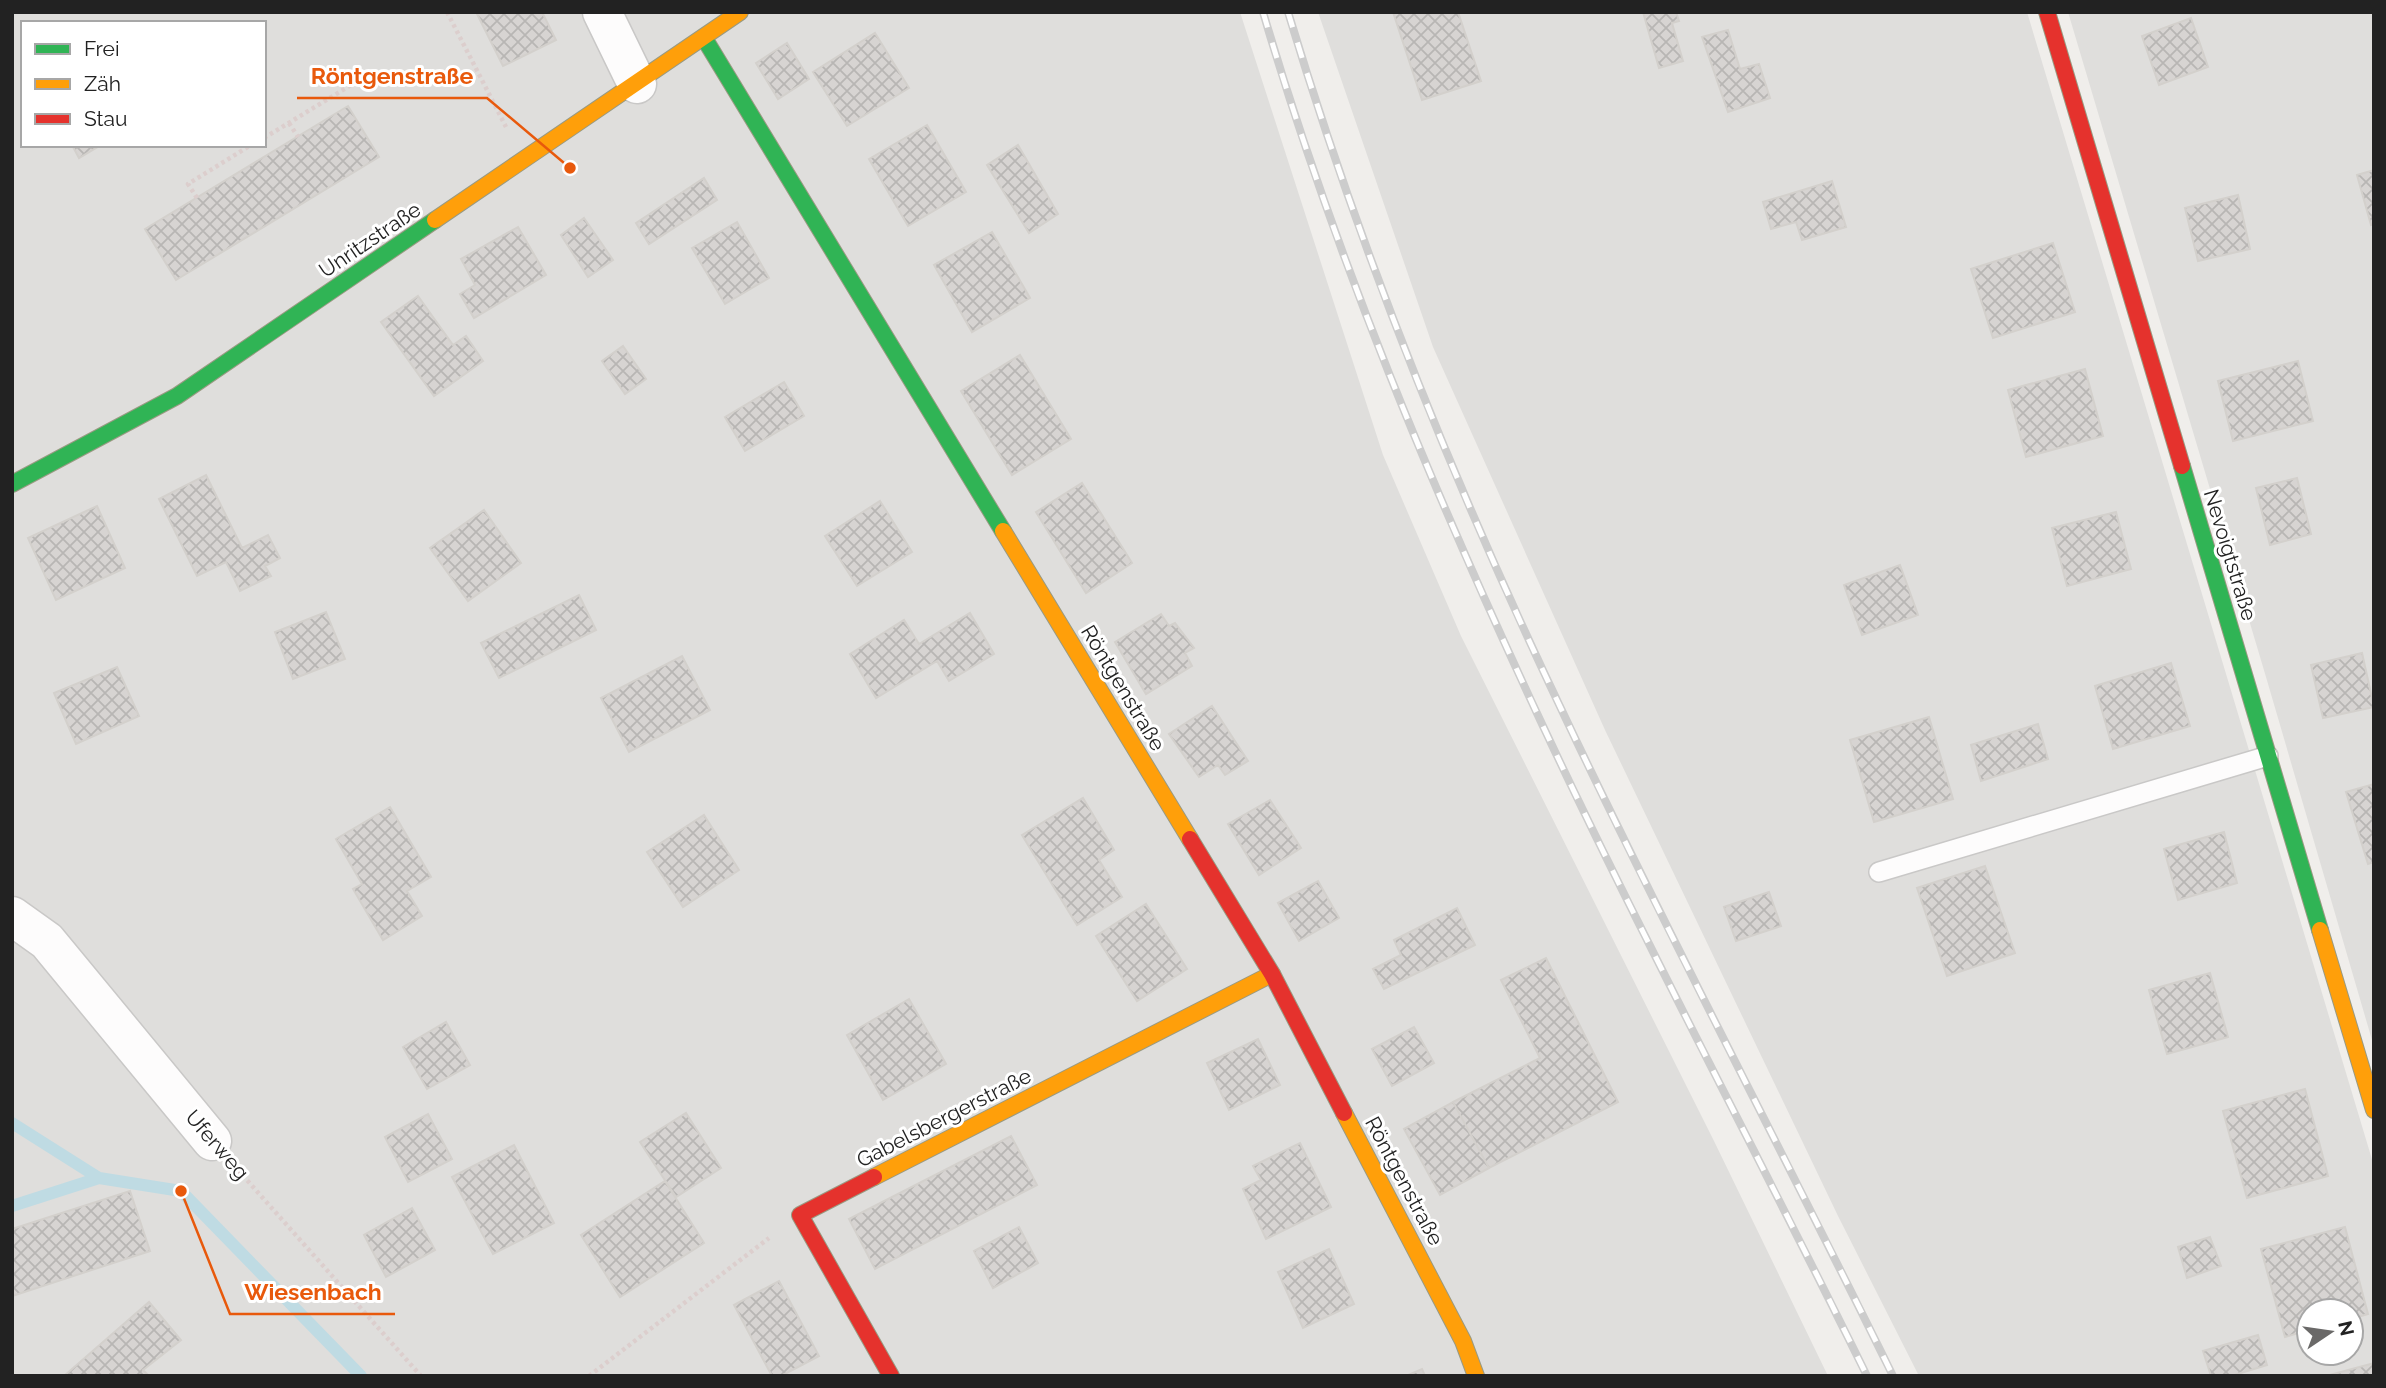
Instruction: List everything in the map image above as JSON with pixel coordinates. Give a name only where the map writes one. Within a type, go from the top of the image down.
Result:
[{"type":"street","points":[[602,12],[637,84]]},
{"type":"street","name":"Unritzstraße","points":[[12,484],[177,396],[524,162],[740,12]]},
{"type":"street","name":"Nevoigtstraße","points":[[2047,12],[2374,1110]]},
{"type":"street","name":"Röntgenstraße","points":[[704,38],[1272,974],[1463,1341],[1476,1376]]},
{"type":"street","name":"Uferweg","points":[[12,916],[47,941],[212,1141]]},
{"type":"street","name":"Gabelsbergerstraße","points":[[800,1215],[1272,974]]},
{"type":"street","points":[[800,1215],[891,1376]]},
{"type":"lane","points":[[704,38],[706,12]]},
{"type":"lane","points":[[1879,872],[2268,756]]},
{"type":"path","points":[[447,12],[524,162]]},
{"type":"path","points":[[266,137],[351,85]]},
{"type":"path","points":[[289,122],[298,137]]},
{"type":"path","points":[[197,198],[188,184],[248,147]]},
{"type":"path","name":"Uferweg","points":[[212,1141],[421,1376]]},
{"type":"path","points":[[589,1376],[800,1215]]},
{"type":"shaded area","points":[[12,12],[1240,12],[1383,455],[1461,636],[1714,1141],[1828,1376],[12,1376]]},
{"type":"shaded area","points":[[1318,12],[2027,12],[2374,1166],[2374,1376],[1919,1376],[1838,1216],[1605,730],[1433,347]]},
{"type":"shaded area","points":[[2068,12],[2374,12],[2374,1047],[2266,677]]},
{"type":"building","points":[[476,12],[542,12],[556,40],[503,66]]},
{"type":"building","points":[[1393,12],[1458,12],[1481,81],[1422,100]]},
{"type":"building","points":[[1643,12],[1676,12],[1679,21],[1672,23],[1683,61],[1659,68]]},
{"type":"building","points":[[2191,18],[2208,67],[2159,85],[2142,36]]},
{"type":"building","points":[[1728,30],[1740,69],[1759,64],[1770,98],[1728,112],[1702,37]]},
{"type":"building","points":[[875,33],[909,88],[847,126],[813,72]]},
{"type":"building","points":[[787,43],[809,79],[778,99],[756,63]]},
{"type":"building","points":[[348,106],[379,157],[176,280],[145,229]]},
{"type":"building","points":[[927,125],[966,192],[908,226],[869,159]]},
{"type":"building","points":[[1018,145],[1058,214],[1029,233],[987,165]]},
{"type":"building","points":[[73,147],[98,147],[79,158]]},
{"type":"building","points":[[2374,170],[2374,224],[2371,225],[2357,175]]},
{"type":"building","points":[[704,178],[717,200],[649,244],[636,223]]},
{"type":"building","points":[[1832,181],[1846,227],[1802,240],[1796,222],[1771,229],[1763,202]]},
{"type":"building","points":[[2238,195],[2250,249],[2198,261],[2185,208]]},
{"type":"building","points":[[584,218],[613,260],[588,277],[561,235]]},
{"type":"building","points":[[737,222],[769,278],[725,304],[692,248]]},
{"type":"building","points":[[518,227],[546,275],[474,318],[460,294],[475,285],[461,259]]},
{"type":"building","points":[[992,232],[1030,298],[972,332],[934,265]]},
{"type":"building","points":[[2053,243],[2075,312],[1993,338],[1971,269]]},
{"type":"building","points":[[418,296],[453,345],[466,336],[483,361],[434,396],[381,322]]},
{"type":"building","points":[[623,346],[646,379],[625,394],[602,361]]},
{"type":"building","points":[[1020,355],[1071,439],[1012,475],[961,391]]},
{"type":"building","points":[[2298,361],[2313,421],[2233,441],[2218,381]]},
{"type":"building","points":[[2085,369],[2103,436],[2026,457],[2008,390]]},
{"type":"building","points":[[784,382],[804,416],[745,451],[725,417]]},
{"type":"building","points":[[206,475],[242,548],[268,535],[280,558],[265,566],[271,576],[240,591],[226,562],[197,576],[159,499]]},
{"type":"building","points":[[2297,478],[2311,534],[2270,545],[2256,488]]},
{"type":"building","points":[[1082,483],[1132,563],[1086,593],[1036,512]]},
{"type":"building","points":[[880,501],[912,552],[857,586],[825,536]]},
{"type":"building","points":[[97,506],[125,568],[56,600],[28,538]]},
{"type":"building","points":[[484,510],[521,563],[468,601],[430,548]]},
{"type":"building","points":[[2116,512],[2131,569],[2067,586],[2052,528]]},
{"type":"building","points":[[1900,565],[1918,615],[1862,635],[1844,585]]},
{"type":"building","points":[[579,595],[596,630],[499,678],[481,643]]},
{"type":"building","points":[[326,612],[345,659],[293,679],[275,632]]},
{"type":"building","points":[[970,613],[994,654],[949,681],[937,661],[876,698],[850,654],[904,620],[919,644]]},
{"type":"building","points":[[1161,614],[1169,626],[1175,623],[1194,648],[1185,653],[1192,666],[1146,694],[1115,642]]},
{"type":"building","points":[[2362,653],[2374,707],[2323,718],[2311,665]]},
{"type":"building","points":[[682,656],[710,710],[629,752],[601,698]]},
{"type":"building","points":[[2171,663],[2190,726],[2113,749],[2095,686]]},
{"type":"building","points":[[117,667],[139,716],[76,744],[54,693]]},
{"type":"building","points":[[1212,706],[1248,761],[1225,775],[1218,765],[1199,777],[1169,734]]},
{"type":"building","points":[[1929,717],[1953,799],[1874,822],[1850,740]]},
{"type":"building","points":[[2038,724],[2048,759],[1981,781],[1971,745]]},
{"type":"building","points":[[2374,784],[2374,862],[2368,864],[2346,792]]},
{"type":"building","points":[[1083,798],[1114,850],[1099,860],[1122,897],[1077,925],[1022,835]]},
{"type":"building","points":[[1270,800],[1301,848],[1259,875],[1228,824]]},
{"type":"building","points":[[390,807],[431,877],[407,891],[422,916],[383,940],[353,889],[362,884],[336,839]]},
{"type":"building","points":[[704,815],[739,870],[683,907],[647,852]]},
{"type":"building","points":[[2224,832],[2237,883],[2178,900],[2164,849]]},
{"type":"building","points":[[1985,866],[2015,953],[1947,976],[1917,888]]},
{"type":"building","points":[[1318,881],[1339,918],[1299,941],[1278,903]]},
{"type":"building","points":[[1769,892],[1781,926],[1736,941],[1724,907]]},
{"type":"building","points":[[1146,904],[1187,969],[1137,1001],[1096,936]]},
{"type":"building","points":[[1457,908],[1475,945],[1384,989],[1373,969],[1401,955],[1394,940]]},
{"type":"building","points":[[1546,958],[1618,1102],[1489,1168],[1453,1102],[1540,1058],[1501,980]]},
{"type":"building","points":[[2210,973],[2228,1037],[2167,1054],[2149,990]]},
{"type":"building","points":[[909,999],[946,1064],[883,1100],[847,1035]]},
{"type":"building","points":[[446,1022],[470,1065],[427,1089],[403,1047]]},
{"type":"building","points":[[1414,1027],[1434,1063],[1392,1086],[1372,1049]]},
{"type":"building","points":[[1258,1039],[1280,1085],[1229,1110],[1207,1063]]},
{"type":"building","points":[[2305,1089],[2328,1176],[2247,1198],[2223,1111]]},
{"type":"building","points":[[1453,1102],[1489,1168],[1440,1195],[1404,1129]]},
{"type":"building","points":[[686,1113],[721,1168],[676,1197],[640,1142]]},
{"type":"building","points":[[428,1114],[452,1159],[408,1182],[385,1137]]},
{"type":"building","points":[[1011,1136],[1037,1185],[875,1269],[849,1219]]},
{"type":"building","points":[[1300,1143],[1331,1207],[1266,1239],[1243,1189],[1261,1180],[1253,1166]]},
{"type":"building","points":[[514,1145],[554,1223],[493,1254],[452,1177]]},
{"type":"building","points":[[665,1181],[704,1243],[620,1297],[581,1235]]},
{"type":"building","points":[[130,1191],[150,1251],[12,1296],[12,1229]]},
{"type":"building","points":[[412,1208],[435,1250],[386,1277],[364,1235]]},
{"type":"building","points":[[1019,1227],[1038,1263],[993,1288],[974,1251]]},
{"type":"building","points":[[2345,1227],[2364,1297],[2295,1297],[2295,1334],[2285,1337],[2261,1249]]},
{"type":"building","points":[[2210,1237],[2221,1266],[2187,1278],[2178,1247]]},
{"type":"building","points":[[1329,1249],[1354,1304],[1303,1328],[1278,1272]]},
{"type":"building","points":[[779,1281],[819,1356],[781,1376],[772,1376],[734,1305]]},
{"type":"building","points":[[149,1302],[181,1340],[143,1370],[149,1376],[64,1376]]},
{"type":"building","points":[[2258,1335],[2267,1365],[2231,1376],[2211,1376],[2203,1351]]},
{"type":"building","points":[[2374,1363],[2374,1376],[2326,1376],[2365,1367]]},
{"type":"building","points":[[1422,1369],[1425,1376],[1406,1376]]},
{"type":"waterway","points":[[12,1123],[99,1178],[181,1191],[361,1376]]},
{"type":"waterway","points":[[12,1206],[99,1178]]},
{"type":"railway","points":[[1263,12],[1291,103],[1354,284],[1463,550],[1581,806],[1867,1376]]},
{"type":"railway","points":[[1288,12],[1316,102],[1379,281],[1486,545],[1605,800],[1893,1376]]},
{"type":"traffic: fast","points":[[704,38],[1003,531]]},
{"type":"traffic: fast","points":[[12,484],[177,396],[435,220]]},
{"type":"traffic: fast","points":[[2182,466],[2320,930]]},
{"type":"traffic: slow","points":[[435,220],[740,12]]},
{"type":"traffic: slow","points":[[1003,531],[1190,839]]},
{"type":"traffic: slow","points":[[2320,930],[2374,1110]]},
{"type":"traffic: slow","points":[[874,1177],[1272,974]]},
{"type":"traffic: slow","points":[[1344,1113],[1463,1341],[1476,1376]]},
{"type":"traffic: jam","points":[[2047,12],[2182,466]]},
{"type":"traffic: jam","points":[[1190,839],[1272,974],[1344,1113]]},
{"type":"traffic: jam","points":[[874,1177],[800,1215],[891,1376]]},
{"type":"place","name":"Röntgenstraße","points":[[570,168]]},
{"type":"place","name":"Wiesenbach","points":[[181,1191]]}]
